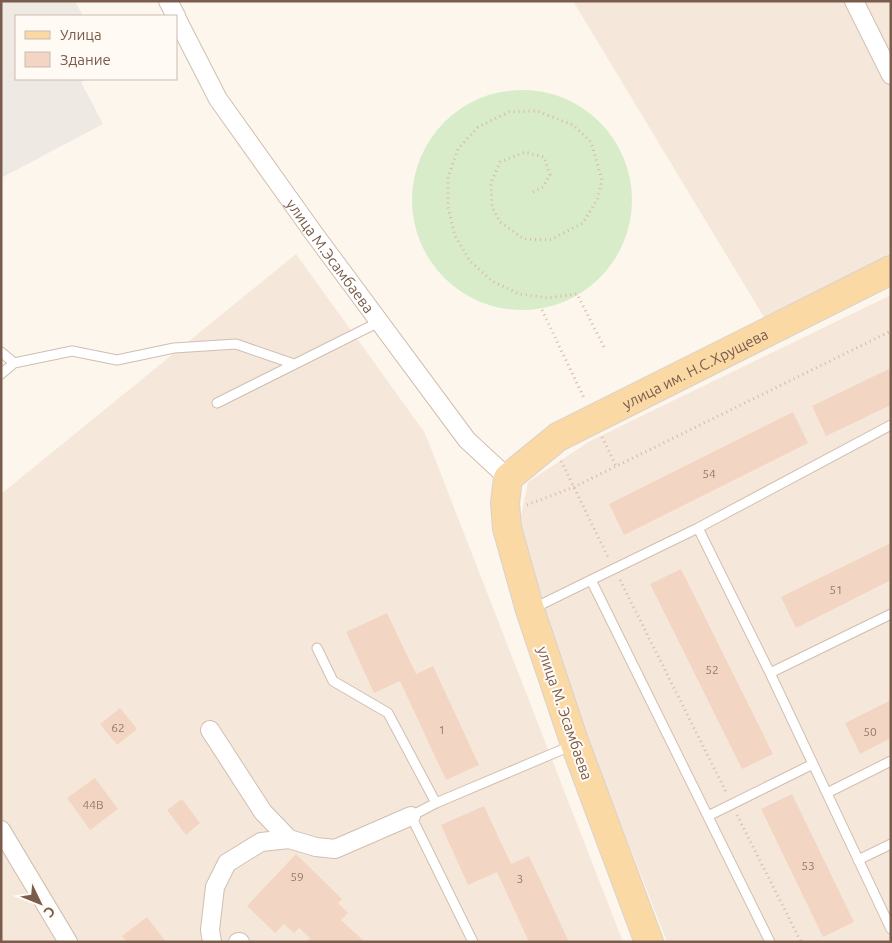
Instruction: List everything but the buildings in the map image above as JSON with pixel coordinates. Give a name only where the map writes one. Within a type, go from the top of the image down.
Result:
[{"type":"main road","name":"улица им. Н.С.Хрущева","points":[[508,478],[558,437],[891,270]]},
{"type":"main road","name":"улица М. Эсамбаева","points":[[508,478],[506,528],[530,610],[575,744],[648,942]]},
{"type":"street","name":"улица М.Эсамбаева","points":[[168,1],[175,15]]},
{"type":"street","points":[[854,1],[891,75]]},
{"type":"street","name":"улица М.Эсамбаева","points":[[178,21],[218,98],[379,322],[467,440],[508,478]]},
{"type":"street","points":[[210,730],[262,812],[289,839]]},
{"type":"street","points":[[212,942],[210,930],[215,887],[227,863],[261,842],[289,839],[316,847],[335,849],[410,816]]},
{"type":"street","points":[[1,830],[68,942]]},
{"type":"lane","points":[[217,403],[379,322]]},
{"type":"lane","points":[[1,374],[14,364],[72,352],[117,360],[174,348],[236,344],[294,364]]},
{"type":"lane","points":[[1,352],[14,364]]},
{"type":"lane","points":[[530,610],[698,528],[891,424]]},
{"type":"lane","points":[[698,528],[770,673],[891,929]]},
{"type":"lane","points":[[591,580],[770,942]]},
{"type":"lane","points":[[770,673],[891,614]]},
{"type":"lane","points":[[317,648],[333,681],[388,713],[436,803]]},
{"type":"lane","points":[[473,942],[410,816],[436,803],[575,744]]},
{"type":"lane","points":[[827,793],[891,761]]},
{"type":"lane","points":[[708,816],[813,764]]},
{"type":"lane","points":[[858,860],[891,844]]},
{"type":"path","points":[[533,192],[543,187],[550,175],[544,157],[525,152],[500,162],[491,184],[492,207],[500,222],[524,239],[550,240],[582,223],[598,198],[602,180],[591,142],[573,125],[537,111],[509,112],[478,127],[458,149],[448,177],[448,207],[455,236],[470,261],[492,281],[510,290],[519,294],[548,298],[578,294],[605,349]]},
{"type":"path","points":[[542,310],[616,466]]},
{"type":"path","points":[[506,513],[574,486],[891,331]]},
{"type":"path","points":[[560,458],[801,942]]},
{"type":"shaded area","points":[[1,1],[75,1],[82,15],[15,15],[15,80],[86,80],[81,82],[103,124],[1,178]]},
{"type":"shaded area","points":[[573,1],[891,1],[891,258],[765,319]]},
{"type":"shaded area","points":[[296,254],[425,433],[623,942],[1,942],[1,494]]},
{"type":"shaded area","points":[[891,295],[891,942],[667,942],[551,645],[517,536],[528,482],[590,441]]},
{"type":"green space","points":[[511,90],[533,90],[564,98],[583,108],[600,122],[614,139],[624,158],[632,189],[632,211],[624,242],[614,261],[600,278],[583,292],[564,302],[533,310],[511,310],[480,302],[470,297],[452,285],[437,270],[420,242],[412,211],[412,189],[420,158],[425,148],[437,130],[452,115],[480,98]]}]
